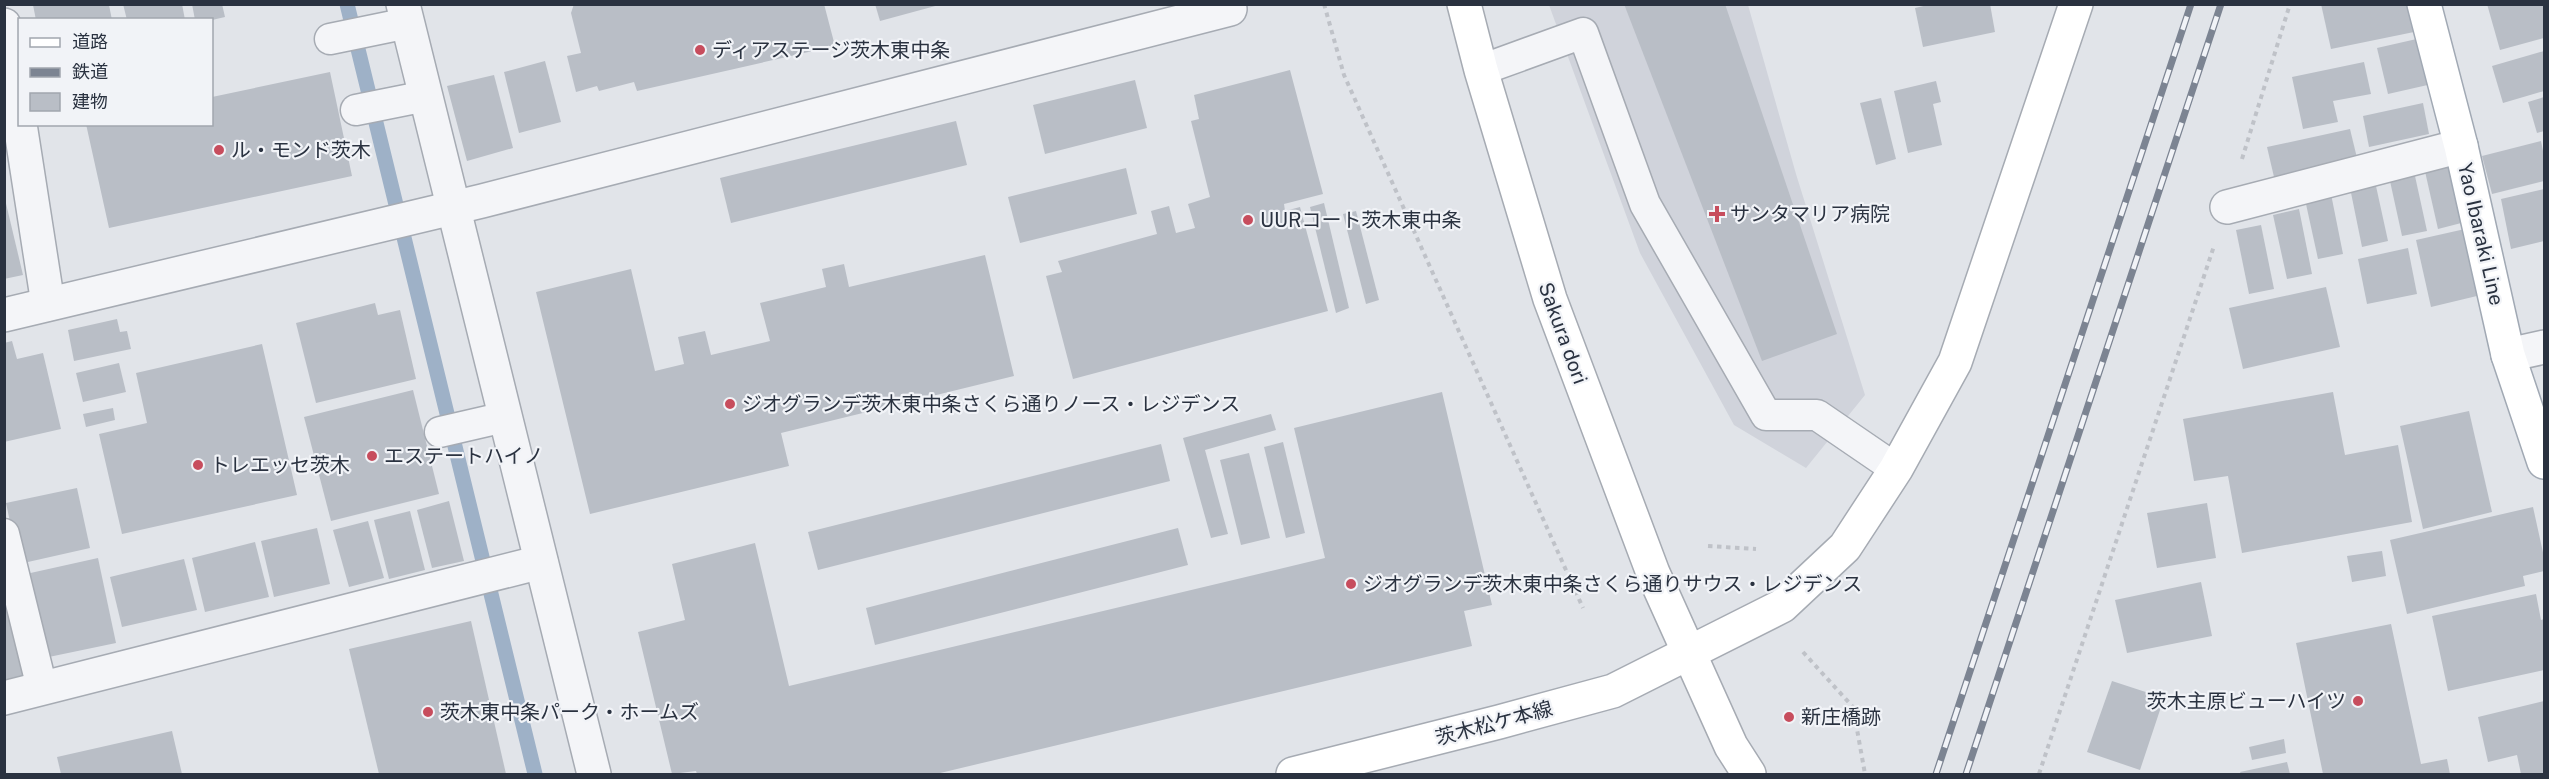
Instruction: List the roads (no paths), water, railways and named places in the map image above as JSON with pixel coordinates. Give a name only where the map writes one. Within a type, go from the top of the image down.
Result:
[{"type":"street","name":"Sakura dori","points":[[1464,4],[1481,70],[1550,299],[1653,573],[1731,746],[1749,774]]},
{"type":"street","name":"茨木松ケ本線","points":[[1293,774],[1613,691],[1782,606],[1845,547],[1896,469],[1955,362],[2076,4]]},
{"type":"street","name":"Yao Ibaraki Line","points":[[2424,4],[2461,146],[2508,355],[2544,462]]},
{"type":"street","points":[[4,315],[439,211],[1230,9]]},
{"type":"street","points":[[405,14],[426,96],[439,211],[505,417],[527,565],[594,774]]},
{"type":"street","points":[[4,25],[18,111]]},
{"type":"street","points":[[20,126],[48,304]]},
{"type":"street","points":[[2227,207],[2461,146]]},
{"type":"street","points":[[2508,355],[2544,347]]},
{"type":"street","points":[[4,698],[527,565]]},
{"type":"lane","points":[[330,39],[405,14]]},
{"type":"lane","points":[[1481,70],[1583,33],[1645,204],[1766,415],[1817,415],[1896,469]]},
{"type":"lane","points":[[356,110],[426,96]]},
{"type":"lane","points":[[440,432],[505,417]]},
{"type":"lane","points":[[4,534],[42,688]]},
{"type":"waterway","points":[[347,4],[535,774]]},
{"type":"railway","points":[[1936,774],[2191,4]]},
{"type":"railway","points":[[1966,774],[2221,4]]},
{"type":"place","name":"ディアステージ茨木東中条","points":[[700,50]]},
{"type":"place","name":"ル・モンド茨木","points":[[219,150]]},
{"type":"place","name":"サンタマリア病院","points":[[1717,214]]},
{"type":"place","name":"UURコート茨木東中条","points":[[1248,220]]},
{"type":"place","name":"ジオグランデ茨木東中条さくら通りノース・レジデンス","points":[[730,404]]},
{"type":"place","name":"エステートハイノ","points":[[372,456]]},
{"type":"place","name":"トレエッセ茨木","points":[[198,465]]},
{"type":"place","name":"ジオグランデ茨木東中条さくら通りサウス・レジデンス","points":[[1351,584]]},
{"type":"place","name":"茨木主原ビューハイツ","points":[[2358,701]]},
{"type":"place","name":"茨木東中条パーク・ホームズ","points":[[428,712]]},
{"type":"place","name":"新庄橋跡","points":[[1789,717]]}]
